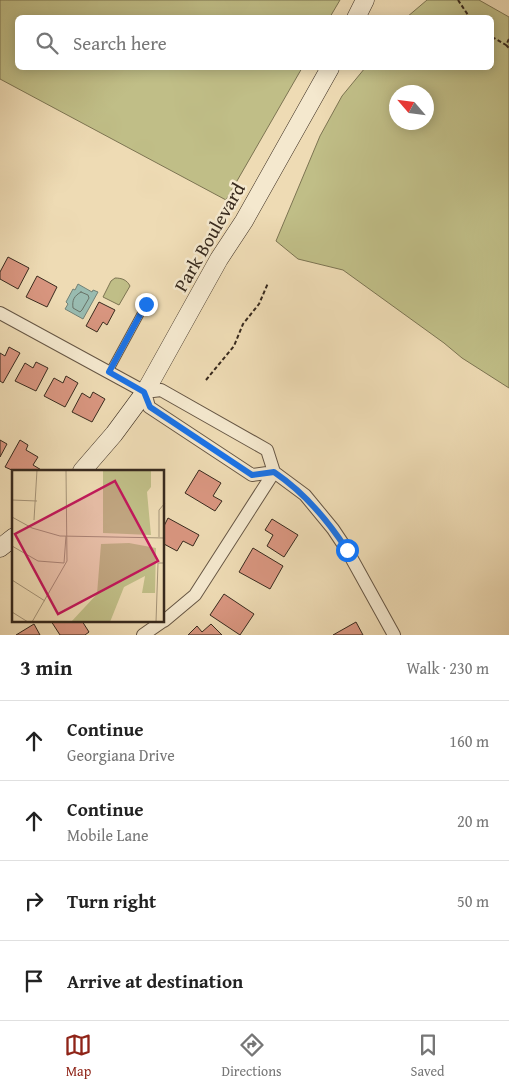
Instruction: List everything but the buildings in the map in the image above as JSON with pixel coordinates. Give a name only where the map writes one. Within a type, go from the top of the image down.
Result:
[{"type":"main road","points":[[358,15],[365,0]]},
{"type":"main road","name":"Park Boulevard","points":[[83,470],[123,424],[144,392],[219,259],[244,221],[329,70]]},
{"type":"main road","points":[[0,548],[12,539]]},
{"type":"street","points":[[0,313],[144,392],[161,390],[268,450],[274,472],[305,496],[333,528],[394,635]]},
{"type":"street","points":[[144,392],[150,407],[252,475],[274,472]]},
{"type":"street","points":[[165,619],[195,595],[274,472]]},
{"type":"street","points":[[143,635],[162,622]]},
{"type":"lane","points":[[109,372],[146,304]]},
{"type":"path","points":[[458,0],[468,15]]},
{"type":"path","points":[[494,38],[509,48]]},
{"type":"path","points":[[506,45],[509,39]]},
{"type":"path","points":[[206,380],[234,346],[243,324],[260,304],[268,283]]},
{"type":"shaded area","points":[[0,0],[340,0],[331,15],[15,15],[15,70],[301,70],[226,200],[0,79]]},
{"type":"shaded area","points":[[427,0],[479,0],[509,17],[509,388],[462,358],[343,270],[298,259],[276,241],[320,136],[342,96],[363,70],[494,70],[494,15],[409,15]]},
{"type":"shaded area","points":[[115,278],[124,280],[130,286],[119,305],[103,297],[111,281]]},
{"type":"water","points":[[78,284],[92,292],[93,290],[98,292],[83,319],[65,309],[68,304],[66,302]]},
{"type":"route","points":[[146,304],[109,372],[144,392],[150,407],[252,475],[274,472],[291,484],[318,510],[333,528],[347,550]]}]
